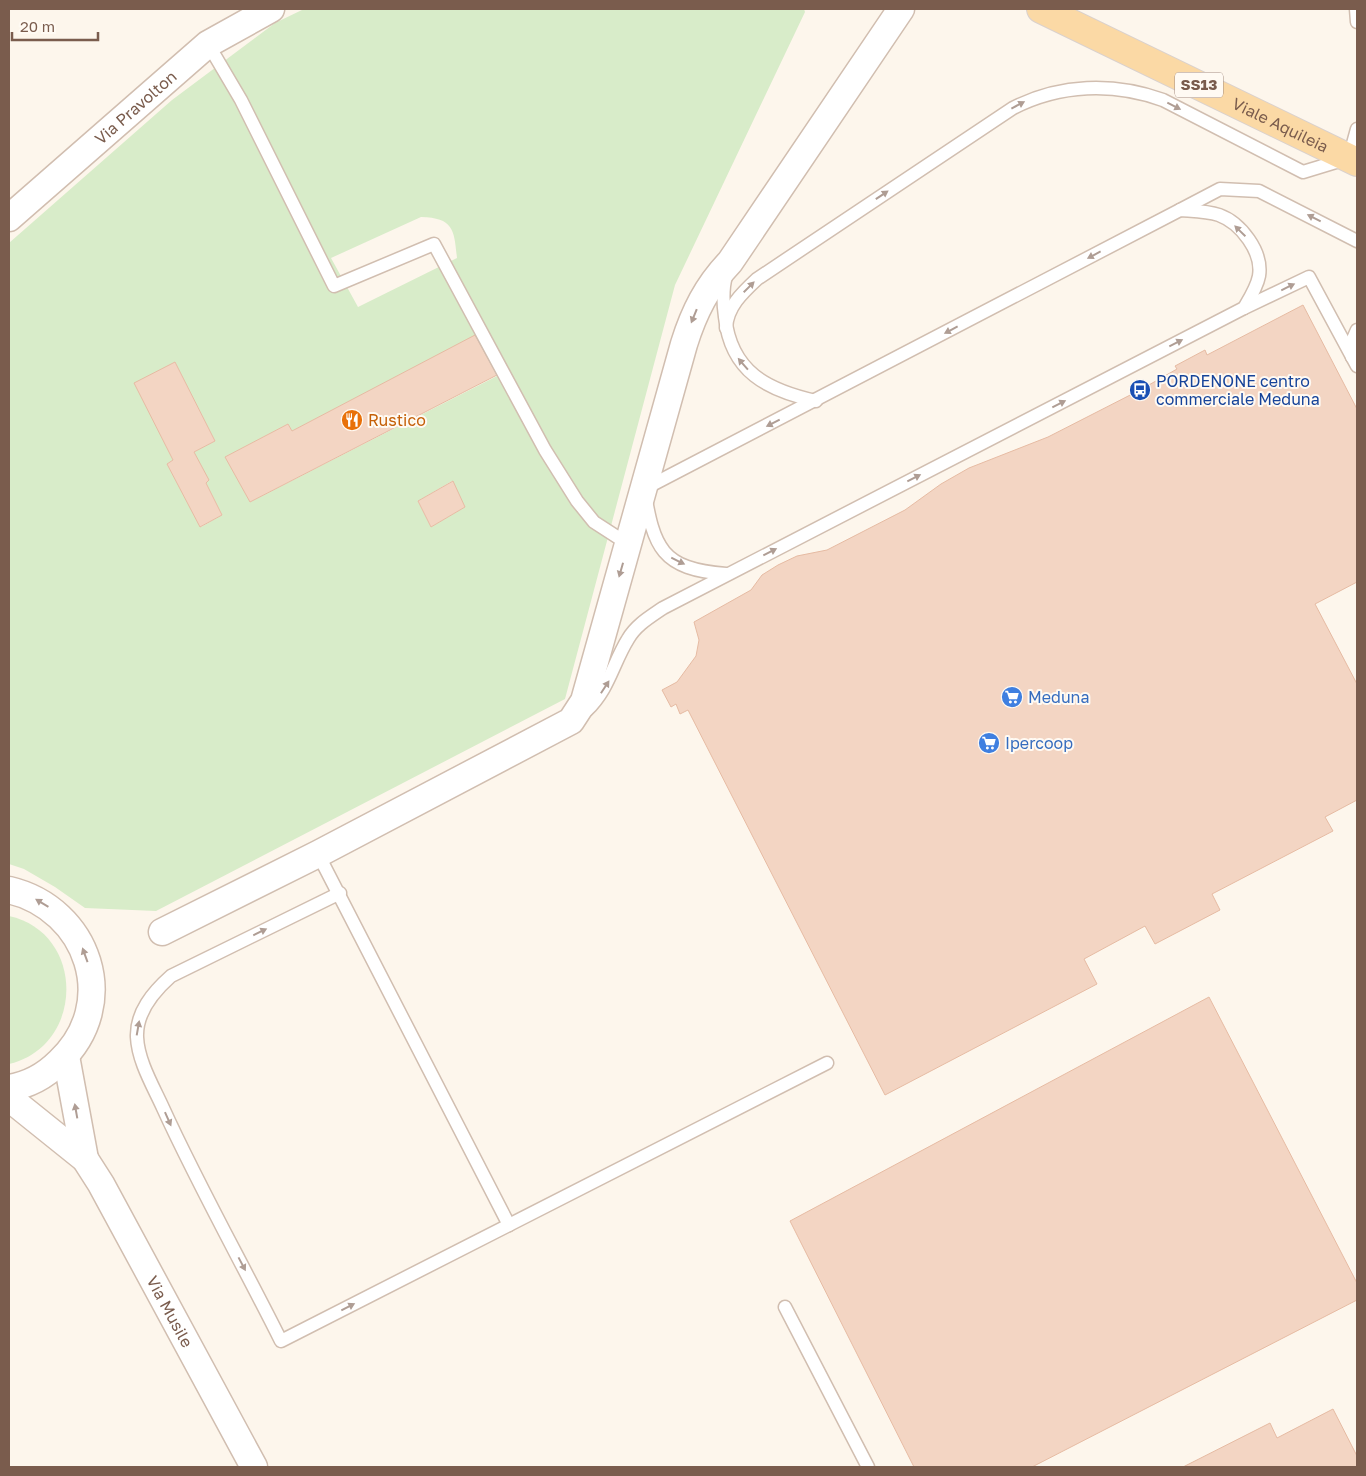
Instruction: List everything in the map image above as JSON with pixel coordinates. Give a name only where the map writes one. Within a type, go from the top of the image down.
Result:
[{"type":"main road","name":"Viale Aquileia","points":[[1041,9],[1353,160]]},
{"type":"street","name":"Via Pravolton","points":[[9,218],[208,44],[271,9]]},
{"type":"street","points":[[162,932],[318,854],[571,721],[584,701],[692,319],[700,302],[730,262],[901,9]]},
{"type":"street","points":[[9,890],[30,896],[52,909],[70,927],[85,955],[91,986],[89,1012],[80,1035],[66,1056],[42,1076],[9,1088]]},
{"type":"street","points":[[66,1056],[85,1159]]},
{"type":"street","points":[[9,1098],[85,1159]]},
{"type":"street","name":"Via Musile","points":[[85,1159],[254,1467]]},
{"type":"lane","points":[[1356,9],[1357,22]]},
{"type":"lane","points":[[208,44],[241,100],[334,286],[434,244],[545,450],[577,501],[594,522],[628,544]]},
{"type":"lane","points":[[726,328],[727,317],[732,307],[756,279],[1012,108],[1029,100],[1052,93],[1086,88],[1141,92],[1169,104],[1303,172],[1353,160],[1357,129]]},
{"type":"lane","points":[[726,574],[692,568],[669,557],[661,549],[650,526],[644,490],[1220,189],[1259,191],[1357,240]]},
{"type":"lane","points":[[1180,210],[1218,215],[1230,221],[1248,238],[1256,254],[1259,275],[1244,308]]},
{"type":"lane","points":[[730,262],[722,289],[728,338],[739,360],[757,378],[782,392],[816,401]]},
{"type":"lane","points":[[571,721],[589,708],[607,686],[628,639],[635,629],[663,608],[1244,308],[1309,277],[1355,361]]},
{"type":"lane","points":[[1355,361],[1353,339],[1357,330]]},
{"type":"lane","points":[[318,854],[340,893],[509,1225]]},
{"type":"lane","points":[[340,893],[171,976],[154,992],[142,1012],[137,1036],[139,1051],[148,1074],[179,1143],[281,1341],[827,1063]]},
{"type":"lane","points":[[785,1307],[868,1467]]},
{"type":"green space","points":[[304,9],[804,9],[805,12],[675,285],[565,699],[156,911],[85,908],[55,887],[24,869],[9,864],[9,243],[172,100],[275,23]],"holes":[[[421,217],[440,220],[450,227],[455,240],[457,258],[358,307],[331,258]],[[475,336],[497,376],[250,502],[226,457],[288,424],[292,431]],[[175,362],[215,441],[194,452],[208,480],[206,483],[222,515],[201,527],[167,464],[173,460],[135,384]],[[452,481],[465,507],[431,527],[418,501]]]},
{"type":"green space","points":[[9,916],[34,927],[52,944],[63,966],[66,990],[63,1014],[52,1036],[34,1053],[9,1064]]},
{"type":"building","name":"Meduna","points":[[1303,305],[1357,409],[1357,582],[1315,604],[1357,684],[1357,800],[1325,817],[1333,831],[1212,894],[1220,910],[1155,944],[1145,926],[1084,959],[1097,984],[885,1095],[688,710],[680,714],[676,704],[671,707],[662,690],[677,682],[696,656],[699,640],[694,622],[751,590],[762,575],[778,565],[797,556],[827,550],[905,510],[941,484],[969,468],[1048,437],[1140,390],[1177,369],[1175,366],[1205,350],[1207,355]]},
{"type":"building","points":[[475,335],[497,375],[250,502],[225,457],[288,424],[292,431]]},
{"type":"building","points":[[175,362],[215,441],[194,452],[209,480],[206,483],[222,515],[200,527],[167,464],[173,460],[134,383]]},
{"type":"building","points":[[453,481],[465,507],[431,527],[418,501]]},
{"type":"building","points":[[1209,997],[1357,1283],[1357,1300],[1032,1467],[914,1467],[790,1221]]},
{"type":"building","points":[[1333,1409],[1357,1456],[1357,1467],[1183,1467],[1270,1423],[1277,1438]]},
{"type":"place","name":"PORDENONE centro commerciale Meduna","points":[[1140,390]]},
{"type":"place","name":"Rustico","points":[[352,420]]},
{"type":"place","name":"Meduna","points":[[1012,697]]},
{"type":"place","name":"Ipercoop","points":[[989,743]]}]
